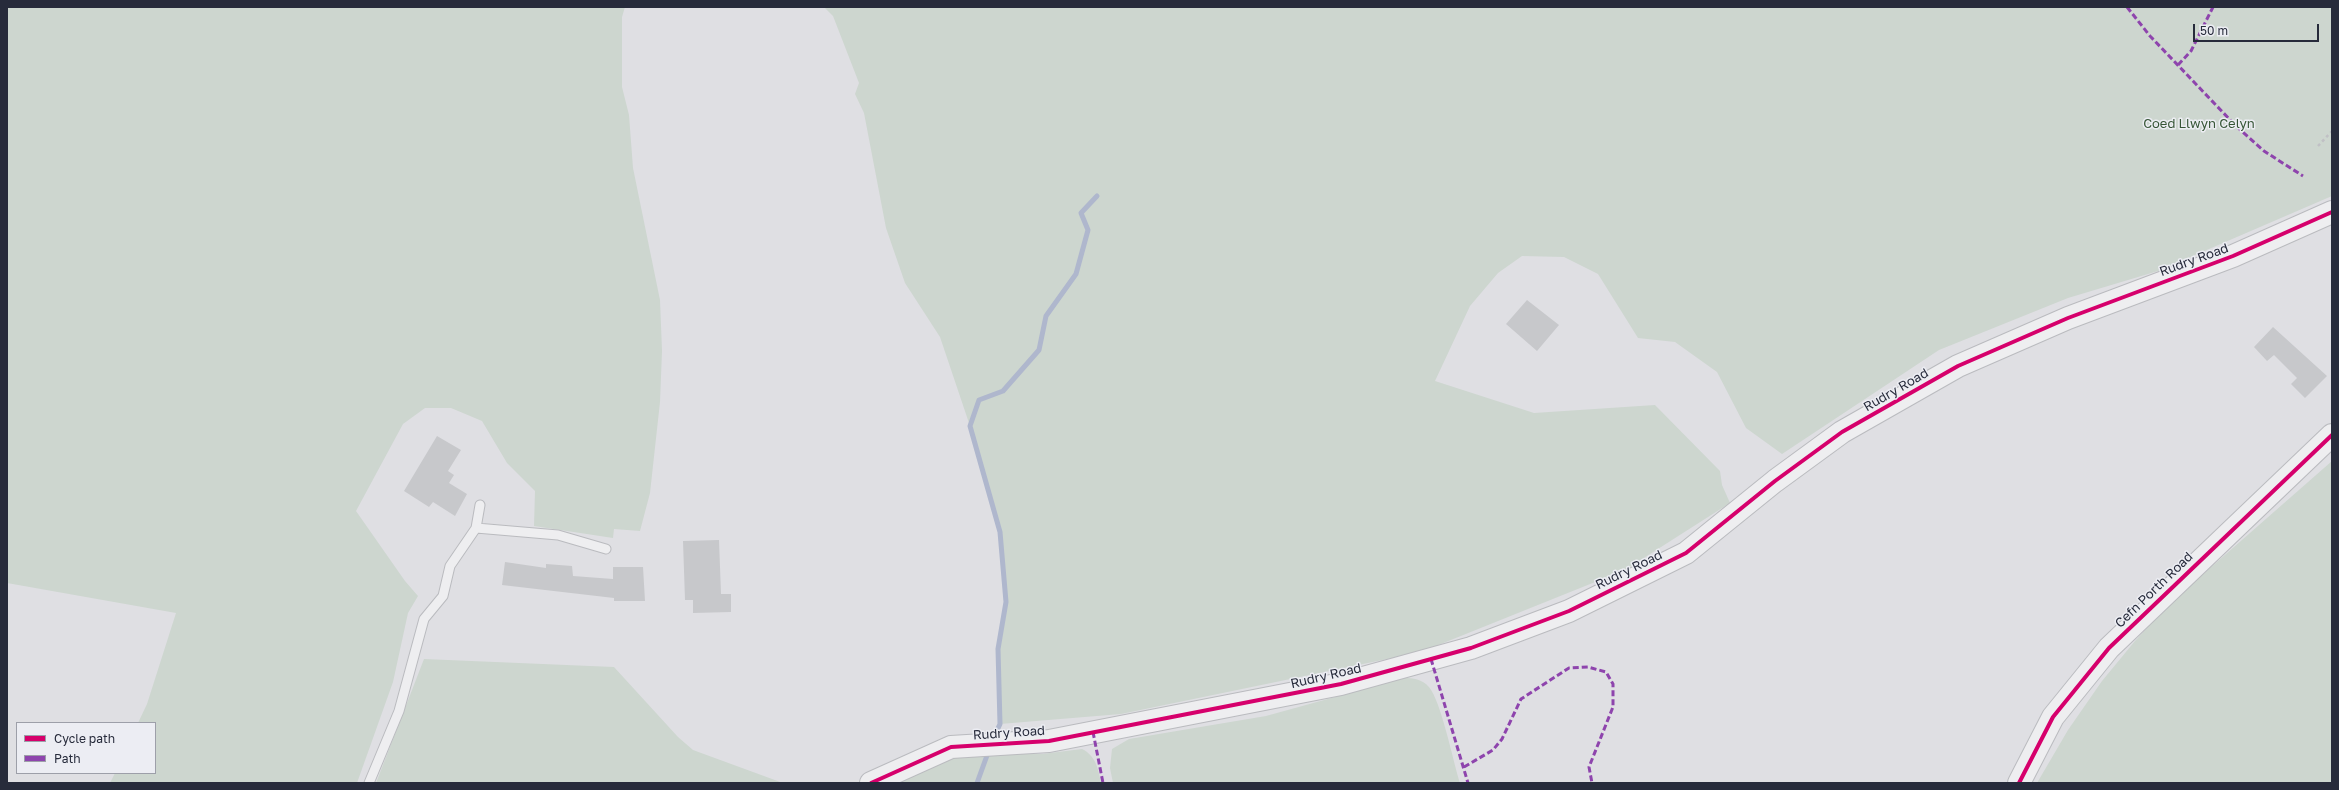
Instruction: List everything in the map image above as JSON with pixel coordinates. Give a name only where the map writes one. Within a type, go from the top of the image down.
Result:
[{"type":"street","name":"Rudry Road","points":[[871,783],[952,747],[1049,741],[1341,684],[1471,648],[1569,611],[1686,553],[1775,481],[1842,432],[1958,366],[2068,318],[2234,256],[2332,212]]},
{"type":"street","name":"Cefn Porth Road","points":[[2019,783],[2053,717],[2109,648],[2332,435]]},
{"type":"lane","points":[[369,783],[398,711],[424,619],[443,596],[450,566],[476,528],[480,505]]},
{"type":"lane","points":[[476,528],[558,535],[606,550]]},
{"type":"path","points":[[2318,146],[2332,131]]},
{"type":"green space","points":[[7,7],[625,7],[622,17],[622,87],[629,115],[633,168],[660,300],[662,351],[660,402],[650,493],[640,531],[614,529],[613,538],[534,526],[535,491],[507,463],[482,421],[451,408],[425,408],[403,424],[356,511],[405,581],[418,596],[408,613],[393,682],[357,783],[110,783],[114,774],[156,774],[156,722],[138,722],[147,704],[176,613],[7,583]]},
{"type":"green space","name":"Coed Llwyn Celyn","points":[[824,7],[2332,7],[2332,196],[2158,271],[2068,298],[1939,350],[1782,454],[1746,428],[1717,372],[1675,342],[1638,338],[1598,274],[1564,257],[1522,256],[1498,273],[1470,306],[1435,381],[1534,413],[1655,405],[1720,471],[1722,485],[1730,503],[1625,570],[1421,652],[1121,714],[1000,724],[998,649],[1006,602],[1000,532],[970,426],[940,337],[905,283],[886,228],[864,113],[855,94],[859,83],[833,16]]},
{"type":"green space","points":[[2332,461],[2332,783],[2037,783],[2068,730],[2102,681],[2135,641],[2169,604]]},
{"type":"green space","points":[[424,659],[614,667],[678,737],[693,750],[783,783],[376,783]]},
{"type":"green space","points":[[1404,678],[1423,682],[1429,687],[1433,694],[1442,718],[1460,783],[1113,783],[1110,768],[1112,749],[1129,739],[1266,716]]},
{"type":"green space","points":[[1082,749],[1090,755],[1096,763],[1101,783],[885,783],[947,758],[988,752],[1042,754]]},
{"type":"building","points":[[1527,300],[1559,325],[1537,351],[1506,324]]},
{"type":"building","points":[[2273,327],[2327,376],[2305,398],[2291,384],[2297,378],[2274,355],[2267,361],[2254,347]]},
{"type":"building","points":[[437,436],[461,450],[448,471],[454,475],[449,483],[467,494],[455,516],[433,502],[429,507],[404,491]]},
{"type":"building","points":[[719,540],[721,594],[731,594],[731,612],[693,613],[693,600],[685,600],[683,541]]},
{"type":"building","points":[[505,562],[546,568],[546,564],[572,566],[573,576],[613,579],[613,567],[643,567],[645,601],[614,601],[614,598],[502,585]]},
{"type":"waterway","points":[[993,739],[1000,724],[998,649],[1006,602],[1000,532],[970,426],[979,400],[1003,391],[1039,350],[1046,316],[1076,274],[1088,230],[1081,213],[1097,196]]},
{"type":"waterway","points":[[977,783],[989,750]]},
{"type":"marked path","points":[[2127,7],[2150,36],[2235,125],[2264,151],[2303,176]]},
{"type":"marked path","points":[[2178,65],[2191,51],[2213,7]]},
{"type":"marked path","points":[[1431,659],[1468,783]]},
{"type":"marked path","points":[[1464,767],[1493,750],[1502,739],[1521,699],[1569,668],[1588,667],[1606,672],[1613,684],[1613,707],[1589,767],[1592,783]]},
{"type":"marked path","points":[[1093,732],[1103,783]]},
{"type":"cycle path","points":[[871,783],[951,747],[1049,741],[1341,684],[1471,648],[1569,611],[1686,553],[1775,481],[1842,432],[1958,366],[2068,318],[2233,256],[2332,212]]},
{"type":"cycle path","points":[[2019,783],[2053,717],[2109,648],[2332,435]]}]
